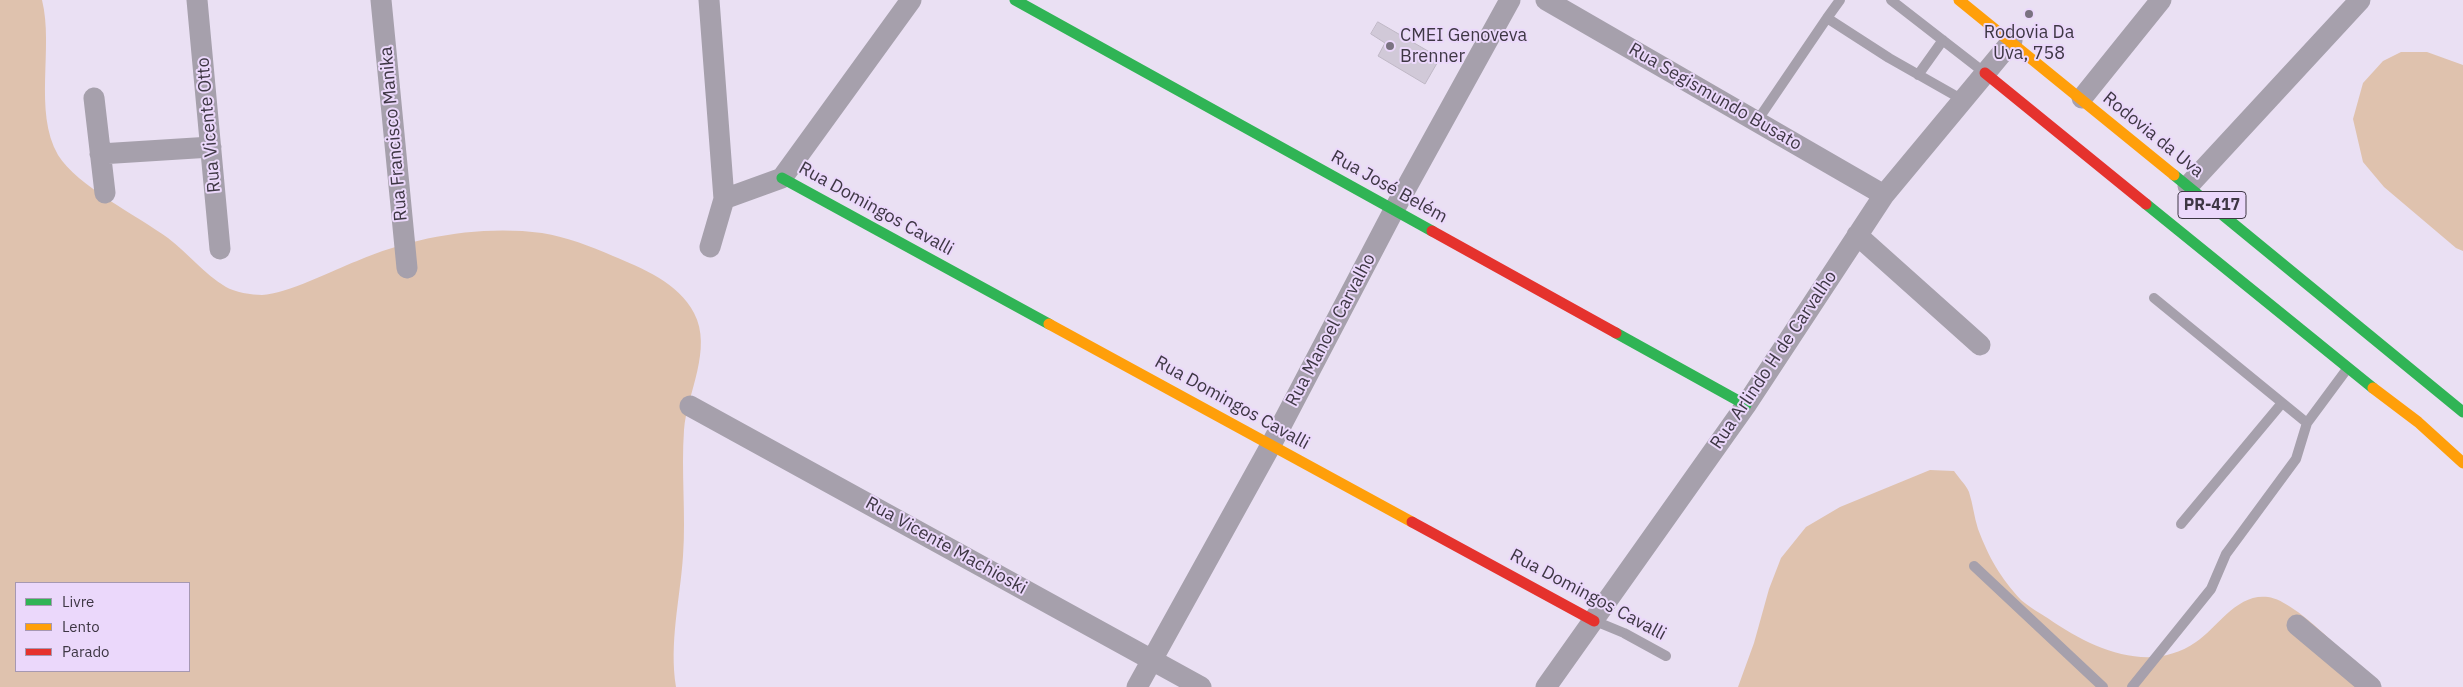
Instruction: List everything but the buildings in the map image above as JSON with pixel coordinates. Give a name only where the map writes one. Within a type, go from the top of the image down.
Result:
[{"type":"main road","name":"Rua José Belém","points":[[1015,0],[1746,405]]},
{"type":"main road","name":"Rodovia da Uva","points":[[1959,0],[2082,98],[2463,412]]},
{"type":"main road","points":[[1986,74],[2348,368],[2418,422],[2463,463]]},
{"type":"main road","name":"Rua Domingos Cavalli","points":[[782,178],[1594,621]]},
{"type":"street","name":"Rua Vicente Otto","points":[[197,0],[220,249]]},
{"type":"street","name":"Rua Francisco Manika","points":[[382,0],[407,268]]},
{"type":"street","points":[[708,0],[724,200],[710,247]]},
{"type":"street","points":[[724,200],[782,178],[912,0]]},
{"type":"street","name":"Rua Manoel Carvalho","points":[[1137,687],[1271,445],[1394,210],[1510,0]]},
{"type":"street","name":"Rua Segismundo Busato","points":[[1546,0],[1884,195]]},
{"type":"street","points":[[2082,98],[2161,0]]},
{"type":"street","points":[[2188,186],[2360,0]]},
{"type":"street","name":"Rua Arlindo H de Carvalho","points":[[1546,687],[1746,405],[1884,195],[2012,41]]},
{"type":"street","points":[[94,98],[105,193]]},
{"type":"street","points":[[100,154],[211,147]]},
{"type":"street","points":[[1858,235],[1980,345]]},
{"type":"street","name":"Rua Vicente Machioski","points":[[690,406],[1201,687]]},
{"type":"street","points":[[2297,625],[2371,687]]},
{"type":"lane","points":[[1756,121],[1840,0]]},
{"type":"lane","points":[[1891,0],[1986,74]]},
{"type":"lane","points":[[1827,18],[1918,75],[1963,100]]},
{"type":"lane","points":[[1918,75],[1943,40]]},
{"type":"lane","points":[[2154,298],[2307,423]]},
{"type":"lane","points":[[2132,687],[2211,589],[2226,554],[2296,459],[2307,423],[2348,368]]},
{"type":"lane","points":[[2181,524],[2282,403]]},
{"type":"lane","points":[[1974,566],[2103,687]]},
{"type":"lane","name":"Rua Domingos Cavalli","points":[[1594,621],[1624,633],[1666,656]]},
{"type":"shaded area","points":[[0,0],[42,0],[46,38],[45,99],[47,119],[51,138],[58,155],[67,167],[93,189],[168,238],[210,276],[229,289],[253,294],[272,294],[297,286],[378,253],[424,239],[471,232],[519,231],[542,233],[569,239],[596,249],[647,271],[679,293],[694,313],[701,341],[700,356],[684,430],[684,540],[674,638],[676,687],[0,687]]},
{"type":"shaded area","points":[[2401,52],[2427,52],[2463,65],[2463,251],[2456,248],[2384,187],[2363,162],[2353,119],[2363,83],[2383,61]]},
{"type":"shaded area","points":[[1930,470],[1954,471],[1966,487],[1986,549],[2001,575],[2021,600],[2065,630],[2083,639],[2121,654],[2140,657],[2178,652],[2204,636],[2237,606],[2257,597],[2268,597],[2280,601],[2310,621],[2378,687],[1738,687],[1754,643],[1769,589],[1781,558],[1806,527],[1840,507]]},
{"type":"traffic: fast","points":[[1015,0],[1432,231]]},
{"type":"traffic: fast","points":[[2174,175],[2463,412]]},
{"type":"traffic: fast","points":[[782,178],[1049,324]]},
{"type":"traffic: fast","points":[[2146,204],[2373,388]]},
{"type":"traffic: fast","points":[[1616,333],[1746,405]]},
{"type":"traffic: slow","points":[[1959,0],[2174,175]]},
{"type":"traffic: slow","points":[[1049,324],[1412,522]]},
{"type":"traffic: slow","points":[[2373,388],[2418,422],[2463,463]]},
{"type":"traffic: jam","points":[[1985,73],[2146,204]]},
{"type":"traffic: jam","points":[[1432,231],[1616,333]]},
{"type":"traffic: jam","points":[[1412,522],[1594,621]]},
{"type":"place","name":"Rodovia Da Uva, 758","points":[[2029,14]]},
{"type":"place","name":"CMEI Genoveva Brenner","points":[[1390,46]]}]
